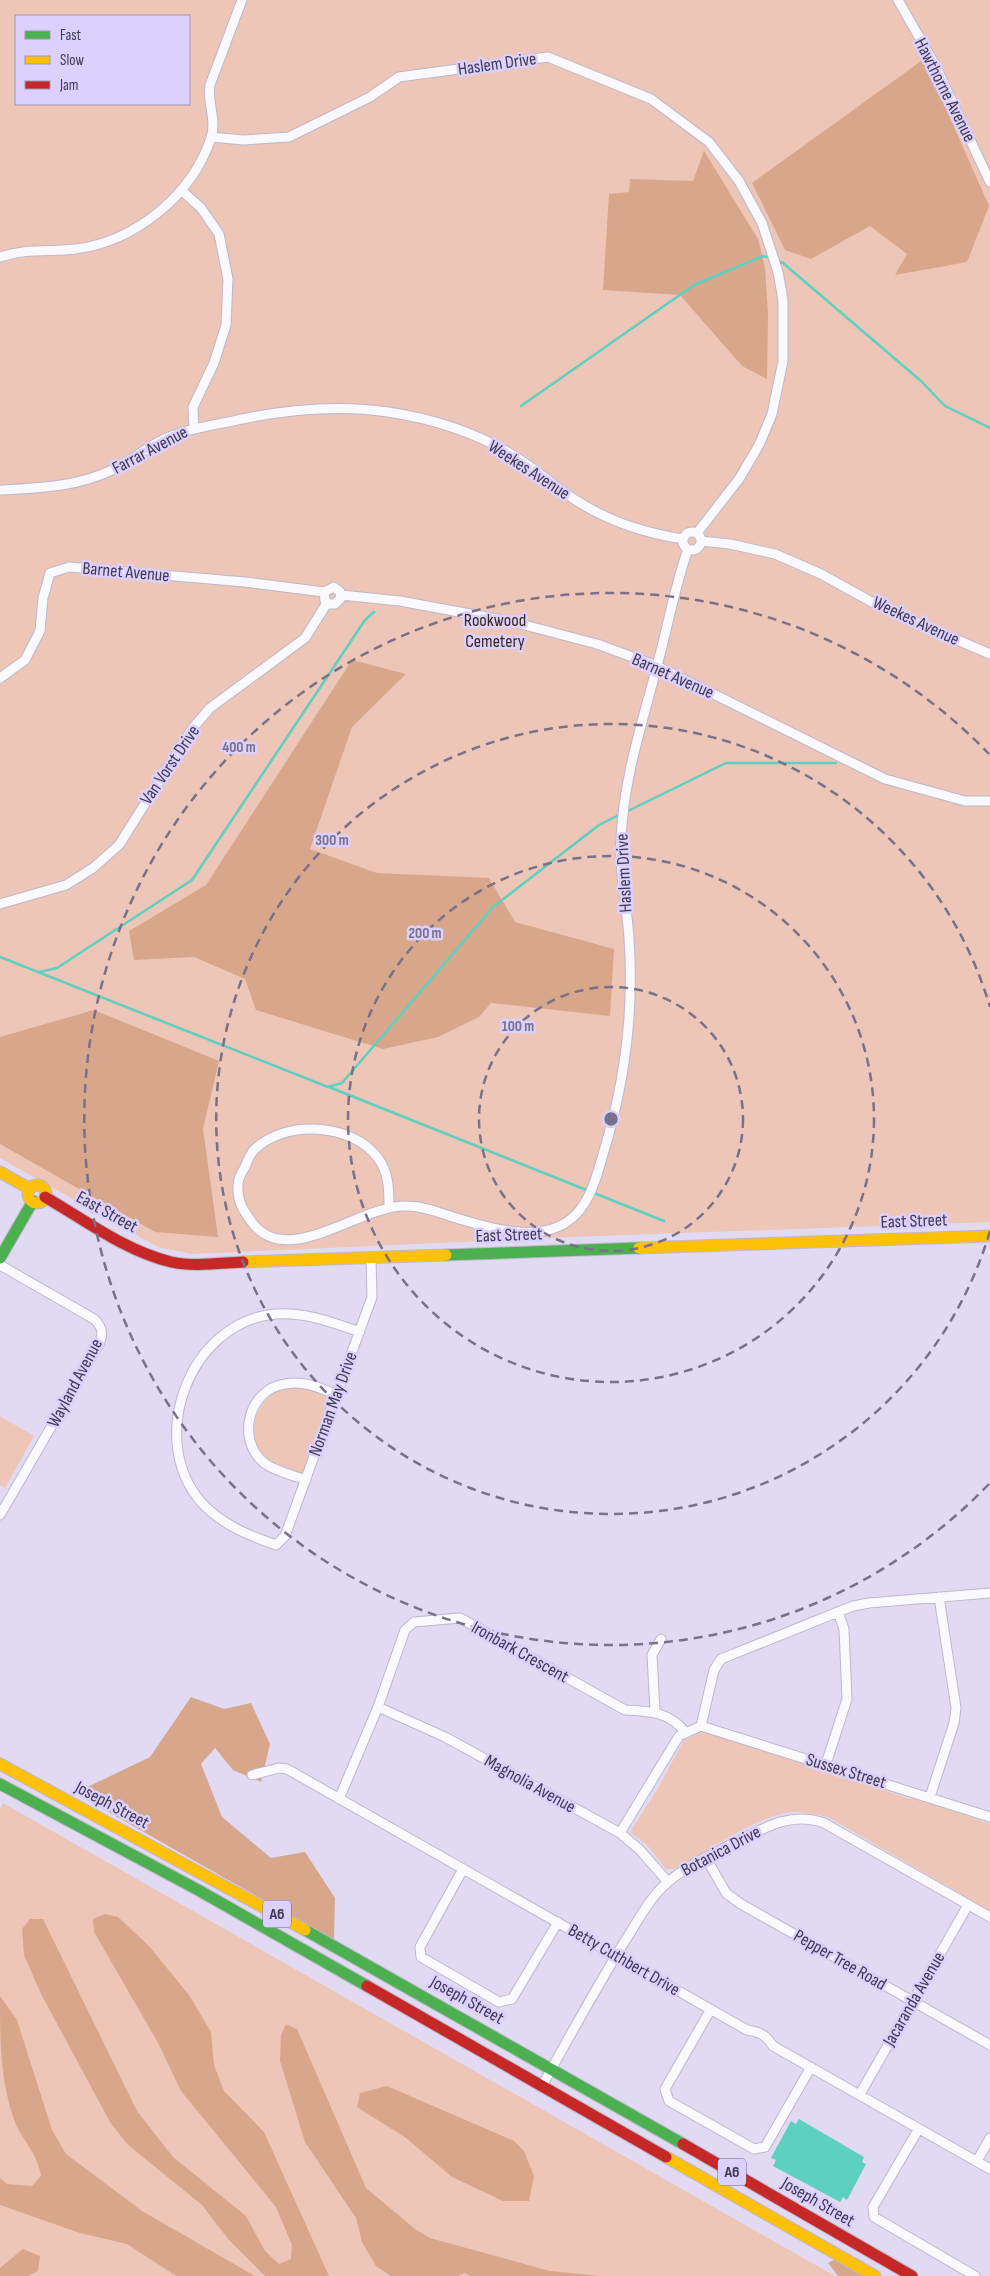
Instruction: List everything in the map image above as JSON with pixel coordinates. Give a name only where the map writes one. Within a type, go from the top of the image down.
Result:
[{"type":"main road","points":[[0,1172],[30,1189]]},
{"type":"main road","points":[[30,1189],[34,1186],[42,1187],[46,1191],[45,1197],[41,1202],[33,1202]]},
{"type":"main road","points":[[30,1189],[29,1197],[33,1202]]},
{"type":"main road","name":"East Street","points":[[45,1197],[147,1254],[166,1262],[187,1264],[990,1236]]},
{"type":"main road","points":[[0,1258],[33,1202]]},
{"type":"main road","name":"Joseph Street","points":[[0,1764],[226,1886],[552,2068],[912,2276]]},
{"type":"main road","name":"Joseph Street","points":[[0,1784],[208,1896],[875,2276]]},
{"type":"street","points":[[0,257],[31,250],[76,249],[112,239],[148,220],[181,190],[198,166],[211,138],[214,120],[209,97],[210,85],[242,0]]},
{"type":"street","name":"Hawthorne Avenue","points":[[898,0],[935,65],[990,182]]},
{"type":"street","name":"Haslem Drive","points":[[211,138],[243,140],[289,137],[370,97],[399,77],[548,57],[651,99],[709,142],[739,180],[762,223],[772,252],[778,272],[782,300],[782,361],[772,414],[749,465],[699,537]]},
{"type":"street","name":"Farrar Avenue","points":[[0,490],[52,487],[96,478],[131,460],[166,438],[194,429],[193,407],[214,363],[226,325],[228,279],[219,234],[201,208],[181,190]]},
{"type":"street","name":"Weekes Avenue","points":[[194,429],[266,414],[311,408],[360,409],[410,416],[450,427],[489,442],[521,460],[575,499],[611,519],[651,533],[683,539]]},
{"type":"street","points":[[688,532],[699,537],[696,549],[688,549],[683,539],[688,532]]},
{"type":"street","name":"Weekes Avenue","points":[[699,537],[775,554],[821,574],[879,606],[990,654]]},
{"type":"street","name":"Haslem Drive","points":[[389,1208],[405,1205],[425,1208],[491,1229],[524,1232],[548,1231],[566,1223],[579,1211],[595,1182],[612,1126],[628,1050],[629,938],[621,860],[624,806],[631,762],[688,549]]},
{"type":"street","name":"Barnet Avenue","points":[[0,678],[26,660],[40,631],[43,598],[50,573],[69,567],[245,582],[324,592],[334,587],[341,595],[400,601],[529,626],[597,644],[657,666],[885,779],[965,801],[990,801]]},
{"type":"street","points":[[324,592],[324,598],[327,603],[335,604],[340,601],[341,595]]},
{"type":"street","name":"Van Vorst Drive","points":[[0,904],[66,885],[93,868],[119,846],[192,729],[210,708],[305,638],[327,603]]},
{"type":"street","points":[[302,1130],[327,1130],[357,1140],[377,1157],[387,1174],[389,1208],[365,1214],[329,1232],[288,1241],[262,1234],[256,1228],[241,1208],[237,1181],[253,1151],[277,1135],[302,1130]]},
{"type":"street","name":"Norman May Drive","points":[[360,1332],[312,1315],[274,1314],[242,1323],[215,1340],[193,1368],[180,1402],[177,1440],[182,1468],[201,1501],[228,1525],[276,1545],[285,1536],[360,1332],[372,1296],[371,1258]]},
{"type":"street","name":"Wayland Avenue","points":[[0,1265],[94,1319],[99,1323],[102,1335],[98,1346],[0,1515]]},
{"type":"street","points":[[306,1480],[263,1462],[254,1449],[248,1422],[253,1406],[261,1395],[271,1388],[296,1382],[310,1384],[337,1395]]},
{"type":"street","points":[[620,1833],[679,1736],[701,1726],[714,1670],[721,1659],[838,1612],[869,1603],[990,1594]]},
{"type":"street","points":[[930,1797],[954,1723],[956,1708],[940,1597]]},
{"type":"street","points":[[826,1764],[847,1699],[844,1629],[838,1612]]},
{"type":"street","name":"Ironbark Crescent","points":[[339,1799],[378,1707],[405,1630],[414,1622],[460,1618],[626,1710],[655,1711],[678,1722],[686,1733]]},
{"type":"street","points":[[655,1711],[652,1655],[661,1638]]},
{"type":"street","name":"Magnolia Avenue","points":[[378,1707],[445,1737],[620,1833],[640,1850],[668,1882]]},
{"type":"street","name":"Sussex Street","points":[[701,1726],[990,1817]]},
{"type":"street","name":"Betty Cuthbert Drive","points":[[252,1775],[279,1768],[287,1769],[747,2030],[760,2032],[768,2037],[773,2046],[860,2094],[918,2130],[990,2169]]},
{"type":"street","name":"Botanica Drive","points":[[542,2086],[616,1956],[649,1903],[668,1882],[706,1858],[773,1824],[785,1820],[805,1818],[824,1823],[990,1917]]},
{"type":"street","name":"Pepper Tree Road","points":[[706,1858],[726,1893],[990,2045]]},
{"type":"street","points":[[463,1869],[420,1947],[421,1957],[499,2002],[512,1999],[558,1922]]},
{"type":"street","name":"Jacaranda Avenue","points":[[860,2094],[968,1905]]},
{"type":"street","points":[[711,2009],[665,2089],[669,2101],[754,2150],[765,2148],[811,2067]]},
{"type":"street","points":[[918,2130],[873,2207],[874,2217],[975,2276]]},
{"type":"street","points":[[977,2161],[990,2138]]},
{"type":"green space","name":"Rookwood Cemetery","points":[[0,0],[990,0],[990,1222],[571,1237],[192,1254],[158,1247],[0,1158]]},
{"type":"green space","points":[[288,1387],[314,1390],[331,1397],[303,1474],[281,1467],[270,1461],[261,1452],[256,1442],[254,1430],[260,1408],[277,1391]]},
{"type":"green space","points":[[0,1416],[34,1436],[5,1488],[0,1485]]},
{"type":"green space","points":[[702,1732],[715,1734],[854,1780],[860,1779],[871,1783],[873,1786],[910,1799],[915,1797],[990,1824],[990,1911],[828,1817],[807,1813],[796,1812],[773,1816],[729,1837],[675,1869],[666,1869],[647,1845],[630,1832],[658,1788],[684,1740]]},
{"type":"green space","points":[[3,1803],[835,2276],[0,2276],[0,1809]]},
{"type":"shaded area","points":[[924,59],[989,206],[967,262],[895,275],[907,254],[870,226],[811,259],[785,250],[752,183]]},
{"type":"shaded area","points":[[704,151],[758,239],[765,267],[768,314],[767,379],[742,366],[680,295],[603,290],[609,194],[629,192],[630,179],[693,181]]},
{"type":"shaded area","points":[[352,660],[406,674],[352,727],[310,849],[377,873],[489,878],[515,922],[614,949],[610,1016],[491,1003],[479,1017],[438,1037],[383,1049],[256,1010],[245,979],[194,957],[134,960],[129,931],[206,885]]},
{"type":"shaded area","points":[[94,1010],[219,1061],[203,1129],[218,1237],[155,1232],[0,1144],[0,1037]]},
{"type":"shaded area","points":[[191,1697],[224,1709],[251,1703],[270,1744],[261,1782],[233,1770],[215,1748],[201,1764],[222,1817],[271,1858],[305,1852],[335,1898],[334,1940],[75,1793],[150,1757]]},
{"type":"shaded area","points":[[105,1914],[118,1917],[149,1946],[189,1995],[211,2032],[214,2065],[224,2091],[264,2132],[329,2276],[265,2276],[229,2240],[202,2205],[127,2144],[110,2122],[41,1994],[24,1955],[22,1929],[30,1919],[43,1919],[137,2111],[173,2157],[246,2216],[265,2251],[279,2264],[291,2259],[292,2245],[276,2207],[181,2091],[157,2041],[94,1932],[93,1919]]},
{"type":"shaded area","points":[[0,1996],[17,2020],[52,2130],[66,2154],[142,2211],[255,2276],[176,2276],[127,2244],[80,2233],[0,2205],[0,2178],[7,2184],[32,2186],[41,2176],[34,2155],[16,2125],[7,2093],[2,2062]]},
{"type":"shaded area","points":[[286,2024],[297,2029],[366,2188],[415,2229],[430,2238],[550,2271],[600,2276],[470,2276],[465,2273],[458,2276],[391,2276],[376,2266],[362,2242],[356,2218],[305,2142],[280,2061],[281,2035]]},
{"type":"shaded area","points":[[387,2086],[514,2141],[524,2151],[534,2176],[529,2201],[503,2201],[452,2177],[406,2138],[357,2107],[360,2093]]},
{"type":"shaded area","points":[[799,2119],[864,2157],[862,2162],[866,2164],[847,2200],[843,2197],[840,2202],[773,2166],[776,2160],[771,2158],[791,2121],[796,2124]]},
{"type":"shaded area","points":[[23,2249],[40,2256],[38,2271],[28,2276],[0,2276],[0,2268]]},
{"type":"shaded area","points":[[834,2260],[863,2276],[838,2276],[828,2263]]},
{"type":"waterway","points":[[521,406],[694,285],[763,256],[770,258]]},
{"type":"waterway","points":[[777,261],[783,263],[921,381],[945,406],[990,428]]},
{"type":"waterway","points":[[39,972],[57,968],[192,880],[365,620],[374,612]]},
{"type":"waterway","points":[[626,812],[726,763],[836,763]]},
{"type":"waterway","points":[[0,957],[328,1087],[342,1083],[493,907],[599,825],[621,814]]},
{"type":"waterway","points":[[329,1087],[664,1221]]},
{"type":"traffic: fast","points":[[0,1258],[33,1201]]},
{"type":"traffic: fast","points":[[446,1255],[639,1248]]},
{"type":"traffic: fast","points":[[0,1784],[200,1891],[367,1986]]},
{"type":"traffic: fast","points":[[305,1930],[683,2144]]},
{"type":"traffic: slow","points":[[0,1172],[30,1189]]},
{"type":"traffic: slow","points":[[37,1185],[43,1188],[46,1194],[43,1200],[37,1203],[31,1200],[28,1194],[31,1188],[37,1185]]},
{"type":"traffic: slow","points":[[639,1248],[990,1236]]},
{"type":"traffic: slow","points":[[243,1262],[446,1255]]},
{"type":"traffic: slow","points":[[0,1764],[305,1930]]},
{"type":"traffic: slow","points":[[666,2157],[875,2276]]},
{"type":"traffic: jam","points":[[45,1197],[121,1243],[154,1257],[171,1262],[189,1264],[243,1262]]},
{"type":"traffic: jam","points":[[367,1986],[666,2157]]},
{"type":"traffic: jam","points":[[683,2144],[912,2276]]}]
